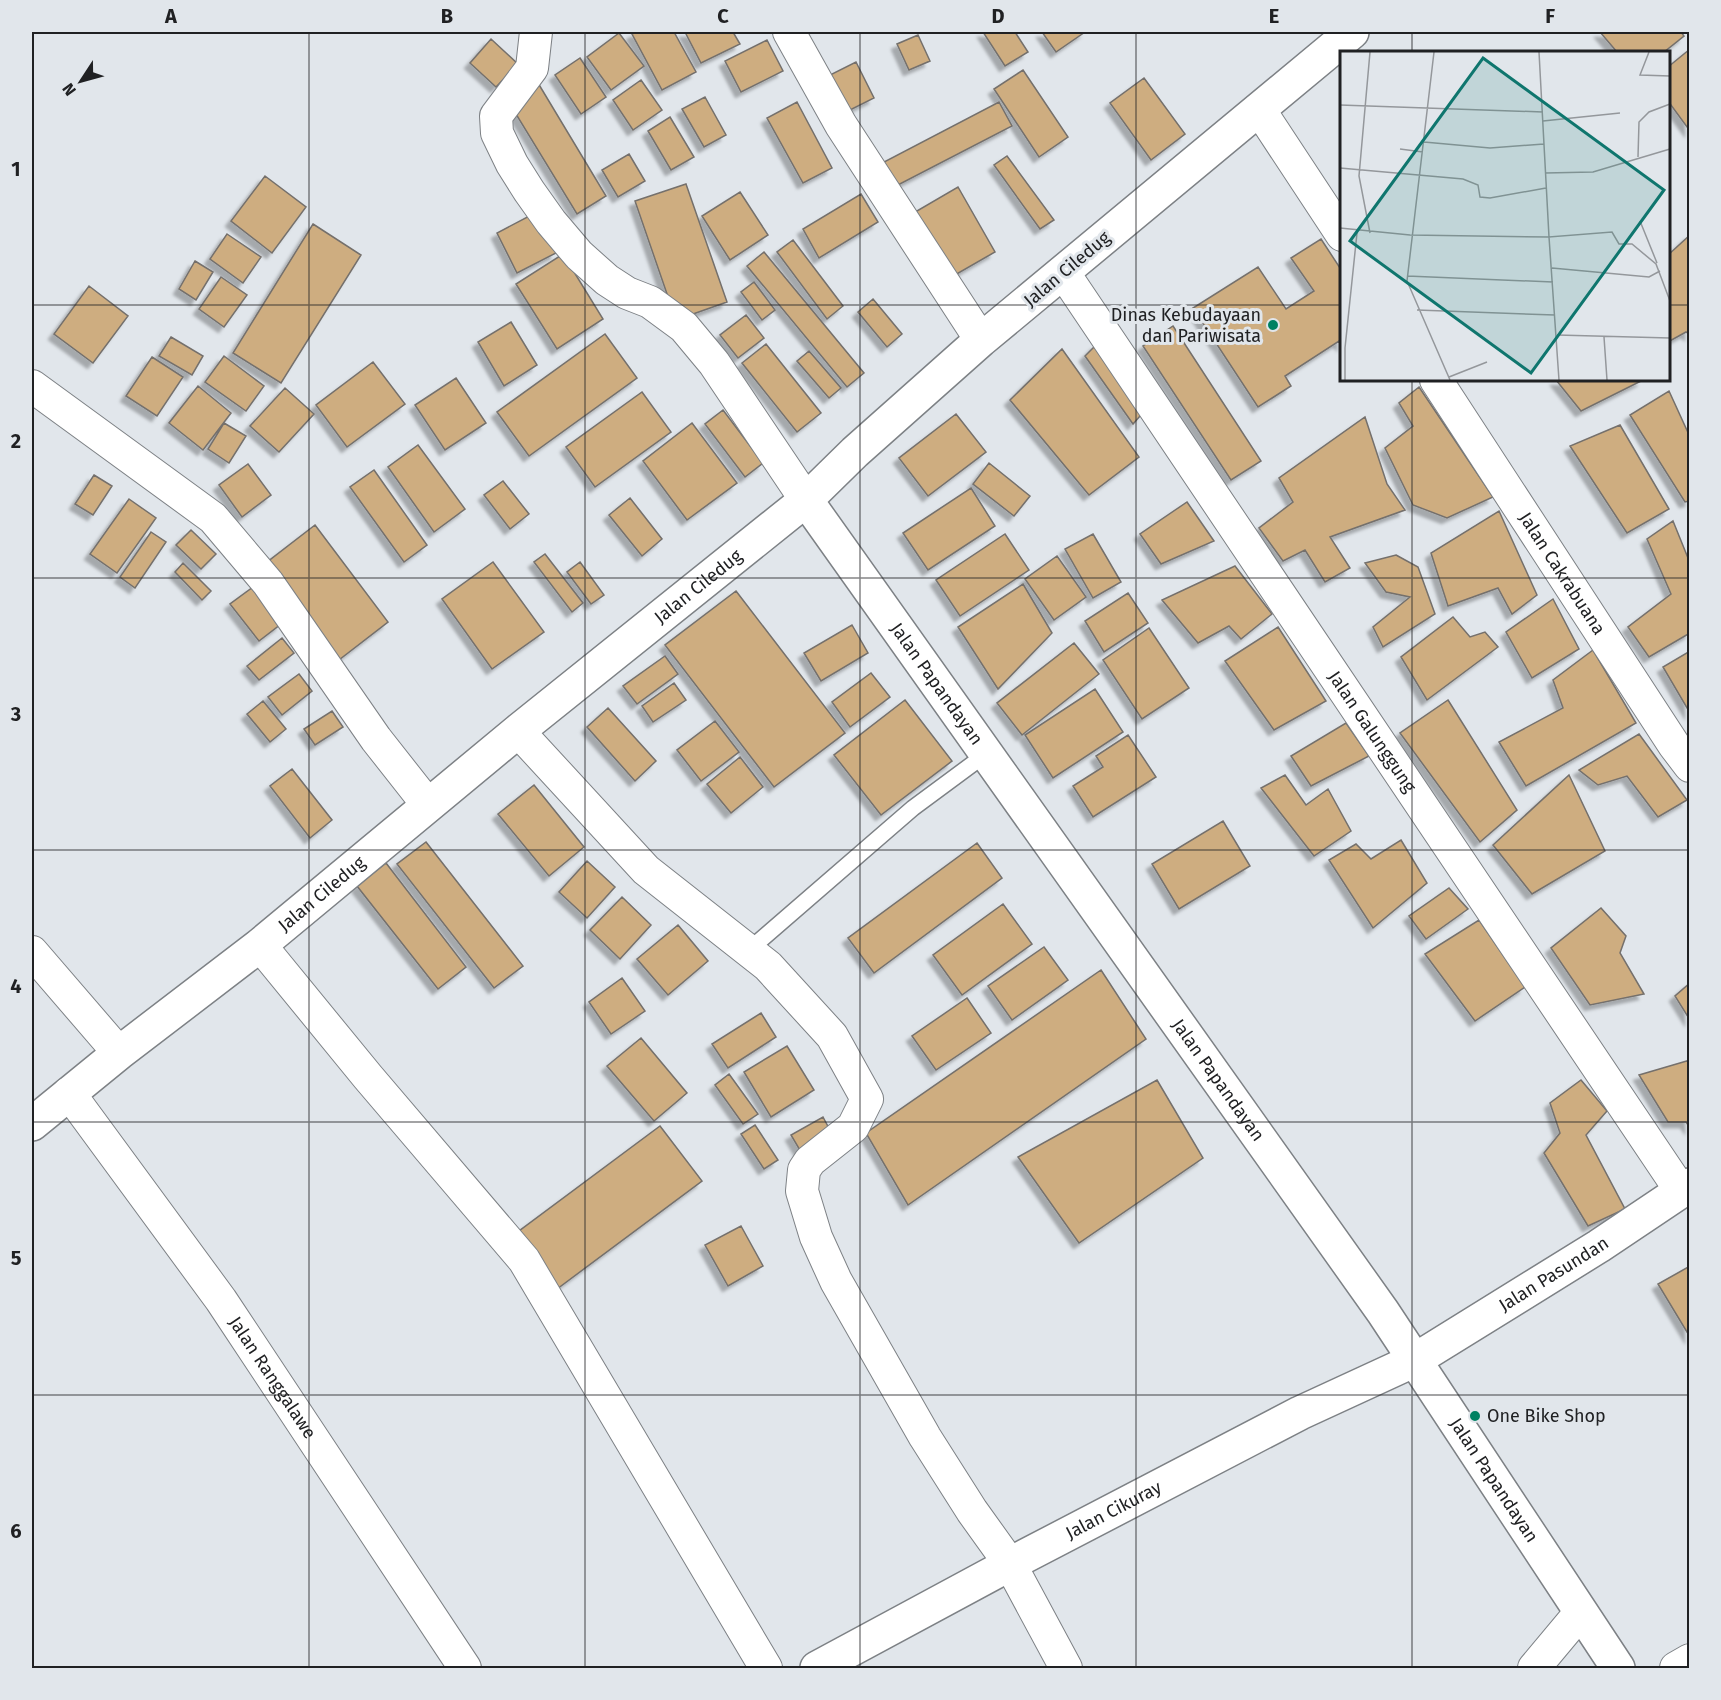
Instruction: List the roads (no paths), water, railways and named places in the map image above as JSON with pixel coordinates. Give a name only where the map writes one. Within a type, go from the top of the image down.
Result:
[{"type":"main road","name":"Jalan Ciledug","points":[[32,1124],[119,1053],[260,945],[518,731],[806,500],[855,452],[981,340],[1352,32]]},
{"type":"main road","name":"Jalan Papandayan","points":[[806,500],[1369,1293],[1618,1668]]},
{"type":"main road","name":"Jalan Pasundan","points":[[1415,1360],[1599,1246],[1685,1188]]},
{"type":"main road","name":"Jalan Cikuray","points":[[817,1668],[855,1660],[1010,1564],[1300,1413],[1415,1360]]},
{"type":"street","points":[[536,32],[532,68],[496,116],[497,133],[512,164],[529,191],[579,255],[607,280],[627,293],[650,302],[684,327],[714,363],[806,500]]},
{"type":"street","points":[[789,32],[841,125],[981,340]]},
{"type":"street","points":[[1259,109],[1340,234]]},
{"type":"street","name":"Jalan Galunggung","points":[[1063,272],[1685,1188]]},
{"type":"street","name":"Jalan Cakrabuana","points":[[1437,381],[1689,766]]},
{"type":"street","points":[[32,386],[213,518],[268,583],[376,739],[428,806]]},
{"type":"street","points":[[518,731],[646,870],[768,966],[832,1036],[867,1099],[853,1127],[810,1161],[804,1170],[802,1191],[816,1237],[836,1281],[925,1437],[972,1511],[1010,1564],[1066,1668]]},
{"type":"street","points":[[260,945],[368,1077],[524,1260],[766,1668]]},
{"type":"street","points":[[32,952],[119,1053]]},
{"type":"street","name":"Jalan Ranggalawe","points":[[69,1093],[221,1300],[465,1668]]},
{"type":"street","points":[[1534,1668],[1580,1613]]},
{"type":"street","points":[[1676,1668],[1689,1660]]},
{"type":"lane","points":[[749,950],[913,808],[986,754]]},
{"type":"place","name":"Dinas Kebudayaan dan Pariwisata","points":[[1273,325]]},
{"type":"place","name":"One Bike Shop","points":[[1475,1416]]}]
